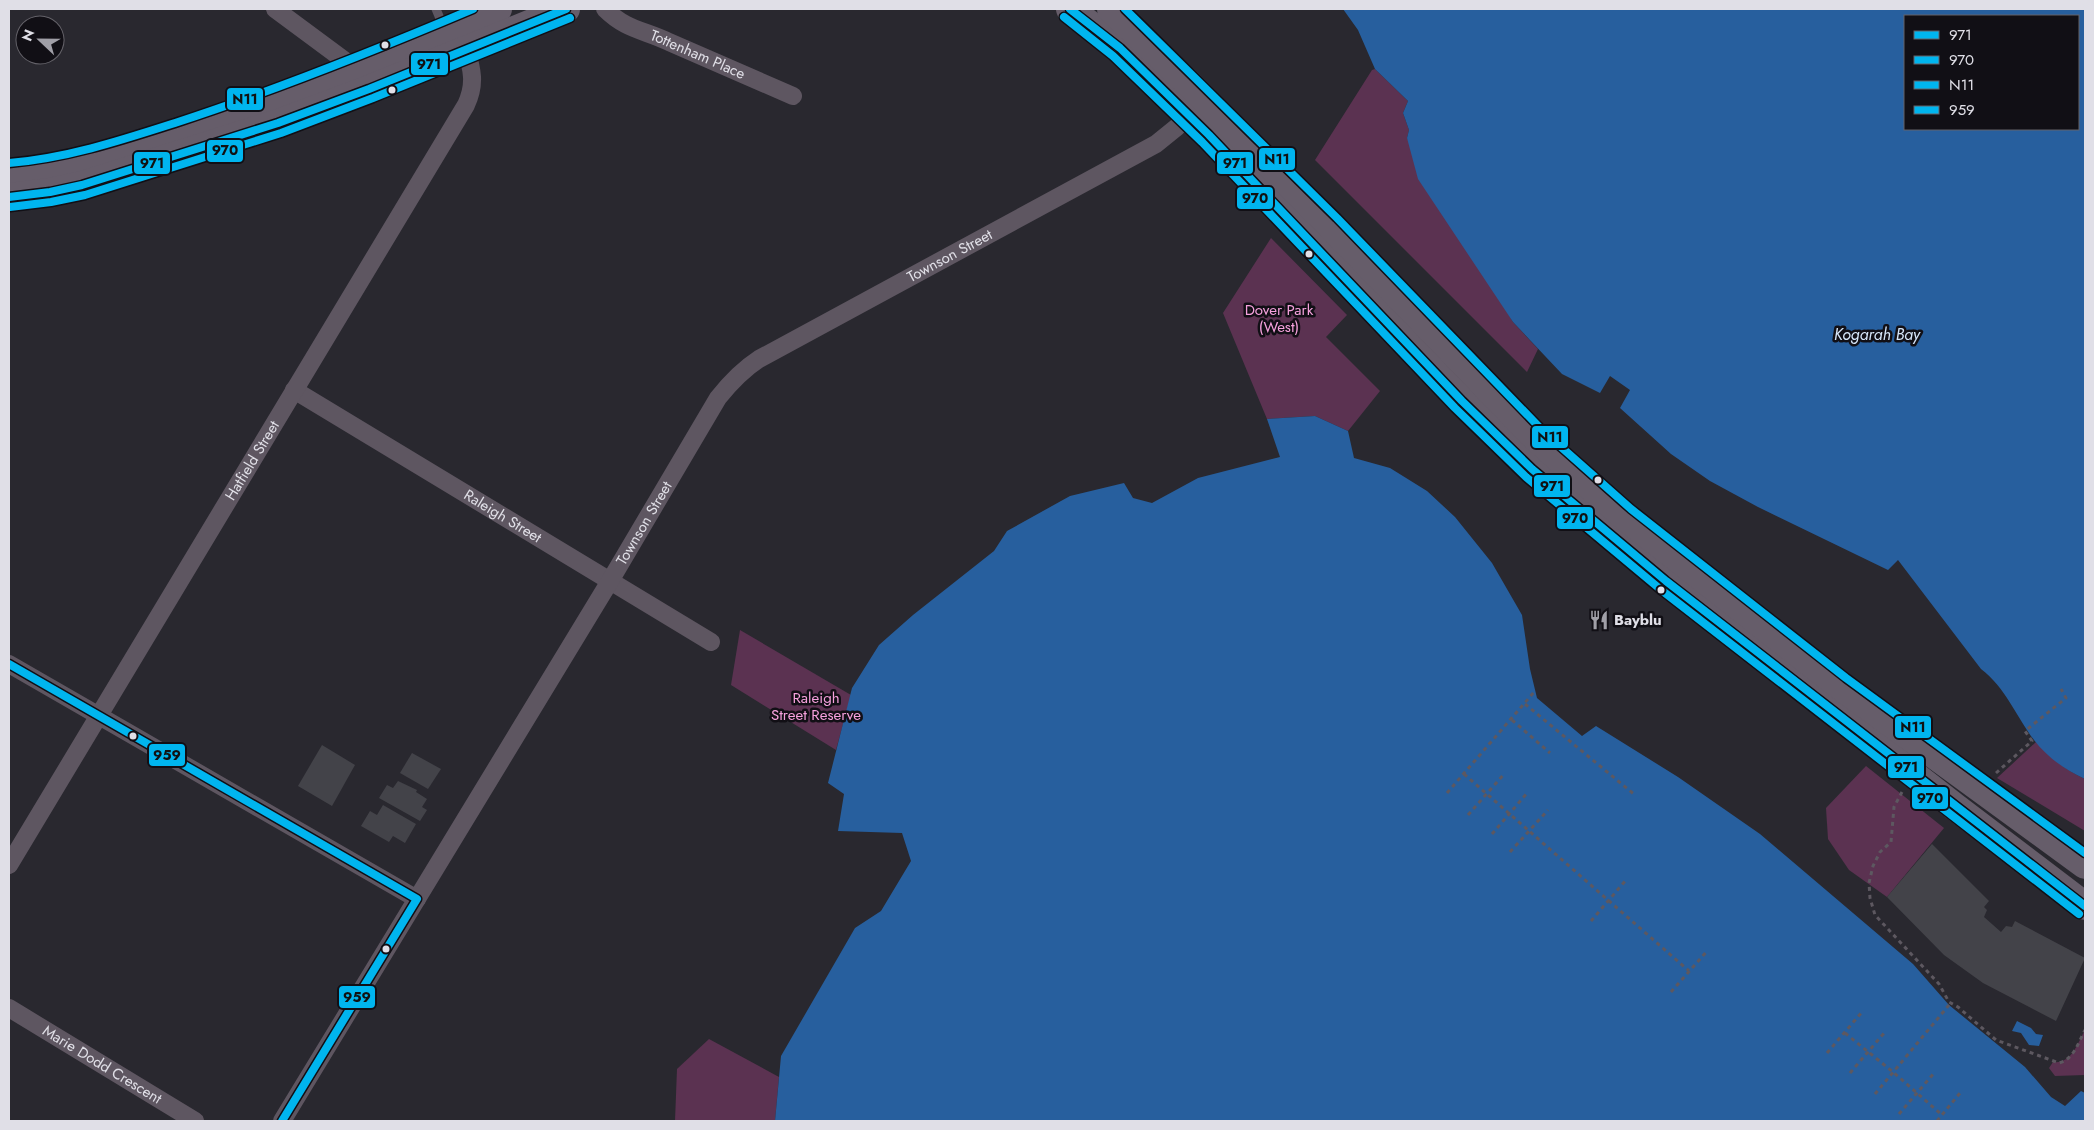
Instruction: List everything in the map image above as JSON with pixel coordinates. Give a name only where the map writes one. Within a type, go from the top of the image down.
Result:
[{"type":"highway","points":[[9,173],[44,170],[98,158],[240,112],[356,69],[441,20],[498,9]]},
{"type":"highway","points":[[9,197],[50,192],[82,185],[260,129],[369,89],[566,9]]},
{"type":"highway","points":[[1070,9],[1120,48],[1188,114],[1308,237],[1380,317],[1532,469],[1666,581],[2085,906]]},
{"type":"highway","points":[[1111,9],[1330,225],[1543,444],[1625,517],[1838,684],[2085,865]]},
{"type":"street","points":[[275,9],[356,69]]},
{"type":"street","name":"Tottenham Place","points":[[605,9],[638,32],[662,38],[793,96]]},
{"type":"street","name":"Hatfield Street","points":[[9,865],[466,104],[471,95],[473,76],[466,49]]},
{"type":"street","name":"Townson Street","points":[[282,1121],[418,900],[718,398],[745,368],[768,354],[1156,144],[1177,127],[1188,114]]},
{"type":"street","name":"Raleigh Street","points":[[294,390],[711,642]]},
{"type":"street","points":[[9,664],[418,900]]},
{"type":"street","name":"Marie Dodd Crescent","points":[[9,1008],[195,1121]]},
{"type":"lane","points":[[2016,816],[2085,850]]},
{"type":"path","points":[[1993,776],[2032,740],[2025,731],[2066,698],[2061,689]]},
{"type":"path","points":[[1447,793],[1512,720],[1535,691]]},
{"type":"path","points":[[1525,704],[1635,795]]},
{"type":"path","points":[[1512,720],[1550,753]]},
{"type":"path","points":[[1468,814],[1505,773]]},
{"type":"path","points":[[1464,774],[1688,971]]},
{"type":"path","points":[[1905,788],[1894,807],[1890,842],[1880,852],[1873,866],[1869,884],[1870,898],[1875,915],[1939,984],[1949,1002],[1958,1007],[1996,1040],[2058,1063],[2071,1056],[2085,1030]]},
{"type":"path","points":[[1492,834],[1528,792]]},
{"type":"path","points":[[1510,852],[1548,810]]},
{"type":"path","points":[[1591,921],[1626,880]]},
{"type":"path","points":[[1671,992],[1708,950]]},
{"type":"path","points":[[1875,1094],[1949,1005]]},
{"type":"path","points":[[1827,1053],[1862,1012]]},
{"type":"path","points":[[1845,1032],[1942,1115]]},
{"type":"path","points":[[1850,1074],[1886,1032]]},
{"type":"path","points":[[1898,1114],[1935,1072]]},
{"type":"path","points":[[1937,1121],[1960,1093]]},
{"type":"green space","points":[[1375,69],[1408,101],[1403,113],[1409,130],[1407,138],[1513,322],[1538,349],[1527,372],[1315,160],[1372,70]]},
{"type":"green space","name":"Dover Park (West)","points":[[1271,238],[1347,315],[1326,337],[1380,391],[1348,431],[1315,416],[1267,419],[1223,313]]},
{"type":"green space","name":"Raleigh Street Reserve","points":[[740,630],[851,695],[836,750],[731,685]]},
{"type":"green space","points":[[2036,742],[2059,763],[2085,779],[2085,831],[1997,778]]},
{"type":"green space","points":[[1866,766],[1944,828],[1887,897],[1849,870],[1828,839],[1826,808]]},
{"type":"green space","points":[[2085,1030],[2085,1075],[2055,1076],[2049,1068],[2053,1062],[2065,1060],[2073,1052]]},
{"type":"green space","points":[[709,1039],[779,1077],[775,1121],[675,1121],[677,1069]]},
{"type":"water","name":"Kogarah Bay","points":[[1343,9],[2085,9],[2085,779],[2070,772],[2039,746],[2004,693],[1981,669],[1898,560],[1888,570],[1758,507],[1710,481],[1671,454],[1620,408],[1630,390],[1610,376],[1600,393],[1562,374],[1513,322],[1418,179],[1407,138],[1409,130],[1403,113],[1408,101],[1375,69],[1358,30]]},
{"type":"water","points":[[1315,416],[1348,431],[1354,458],[1390,468],[1427,491],[1455,517],[1492,563],[1522,615],[1530,669],[1537,698],[1582,736],[1596,726],[1678,777],[1760,834],[1913,964],[1949,1005],[2025,1067],[2051,1097],[2065,1106],[2081,1091],[2085,1093],[2085,1121],[775,1121],[781,1056],[855,928],[881,911],[911,861],[902,833],[838,831],[844,794],[828,783],[852,688],[879,645],[913,615],[994,551],[1007,531],[1070,496],[1124,483],[1133,498],[1152,503],[1198,478],[1280,457],[1267,419]]},
{"type":"water","points":[[2017,1021],[2031,1028],[2036,1034],[2043,1035],[2039,1046],[2029,1045],[2021,1033],[2012,1031]]},
{"type":"building","points":[[322,745],[355,765],[332,806],[298,786]]},
{"type":"building","points":[[412,753],[441,769],[428,789],[400,773]]},
{"type":"building","points":[[398,781],[417,790],[416,792],[427,799],[422,807],[427,810],[420,821],[379,798],[387,785],[393,788]]},
{"type":"building","points":[[383,805],[416,824],[405,843],[393,836],[389,842],[361,826],[370,811],[377,815]]},
{"type":"building","points":[[1932,844],[1989,901],[1984,907],[1987,910],[1984,917],[2001,932],[2006,926],[2012,927],[2015,921],[2085,958],[2056,1021],[1983,983],[1944,955],[1887,897]]},
{"type":"transit line","name":"N11","points":[[9,163],[74,153],[178,122],[327,68],[473,9]]},
{"type":"transit line","name":"971","points":[[9,197],[50,192],[82,185],[278,123],[369,89],[566,9]]},
{"type":"transit line","name":"971","points":[[1070,9],[1120,48],[1209,135],[1462,401],[1532,469],[1666,581],[2085,906]]},
{"type":"transit line","name":"N11","points":[[1125,9],[1337,218],[1543,431],[1631,509],[1846,678],[2085,853]]},
{"type":"transit line","name":"970","points":[[1064,17],[1113,56],[1202,142],[1455,408],[1526,477],[1660,589],[2079,914]]},
{"type":"transit line","name":"970","points":[[10,207],[51,202],[85,195],[281,133],[570,18]]},
{"type":"transit line","name":"959","points":[[9,664],[417,899],[282,1121]]},
{"type":"place","name":"Bayblu","points":[[1599,620]]}]
